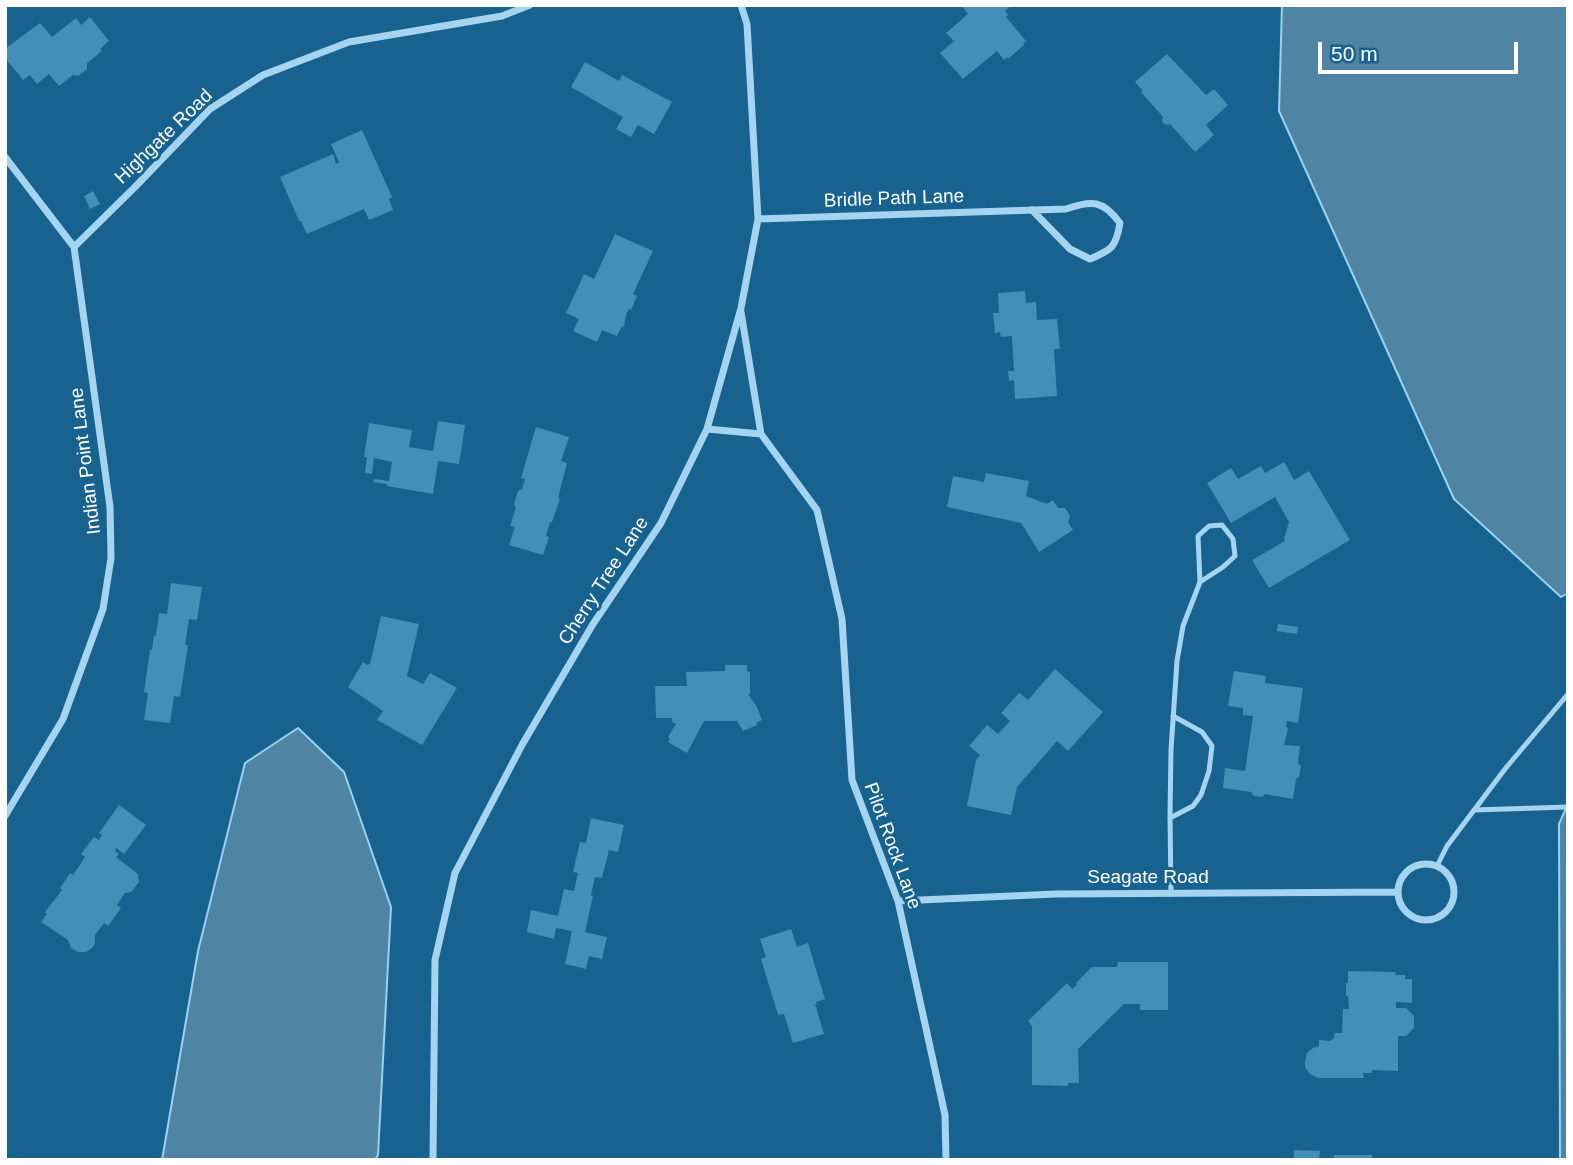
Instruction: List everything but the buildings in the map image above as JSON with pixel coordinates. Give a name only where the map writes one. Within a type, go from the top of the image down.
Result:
[{"type":"street","name":"Highgate Road","points":[[74,247],[210,108],[263,75],[349,42],[502,16],[530,5]]},
{"type":"street","name":"Cherry Tree Lane","points":[[433,1160],[435,960],[455,873],[522,745],[593,624],[661,523],[707,429],[741,308],[758,219],[747,23],[741,5]]},
{"type":"street","points":[[5,157],[74,247]]},
{"type":"street","name":"Bridle Path Lane","points":[[758,219],[1032,210],[1066,209],[1083,203],[1098,204],[1110,210],[1120,223],[1117,241],[1106,253],[1090,259],[1070,249],[1032,210]]},
{"type":"street","name":"Indian Point Lane","points":[[5,816],[63,719],[103,609],[111,558],[110,507],[74,247]]},
{"type":"street","name":"Pilot Rock Lane","points":[[741,308],[761,434],[817,510],[842,619],[852,780],[898,901],[945,1115],[946,1160]]},
{"type":"street","points":[[707,429],[761,434]]},
{"type":"street","points":[[1426,864],[1437,866],[1446,872],[1452,881],[1452,903],[1446,912],[1437,918],[1416,918],[1407,912],[1401,903],[1398,892],[1401,882],[1407,873],[1416,867],[1426,864]]},
{"type":"street","name":"Seagate Road","points":[[898,901],[1056,894],[1398,892]]},
{"type":"lane","points":[[1171,894],[1170,818],[1177,661],[1183,626],[1200,582],[1198,536],[1209,526],[1222,525],[1233,539],[1235,556],[1200,582]]},
{"type":"lane","points":[[1437,866],[1447,846],[1474,810],[1568,694]]},
{"type":"lane","points":[[1170,818],[1193,806],[1201,795],[1209,771],[1212,746],[1202,732],[1173,716]]},
{"type":"lane","points":[[1474,810],[1568,807]]},
{"type":"water","points":[[1282,5],[1568,5],[1568,593],[1561,597],[1454,499],[1279,111]]},
{"type":"water","points":[[298,728],[344,772],[391,907],[378,1155],[375,1160],[162,1160],[198,951],[245,763]]},
{"type":"water","points":[[1568,804],[1568,1160],[1560,1160],[1559,824]]}]
